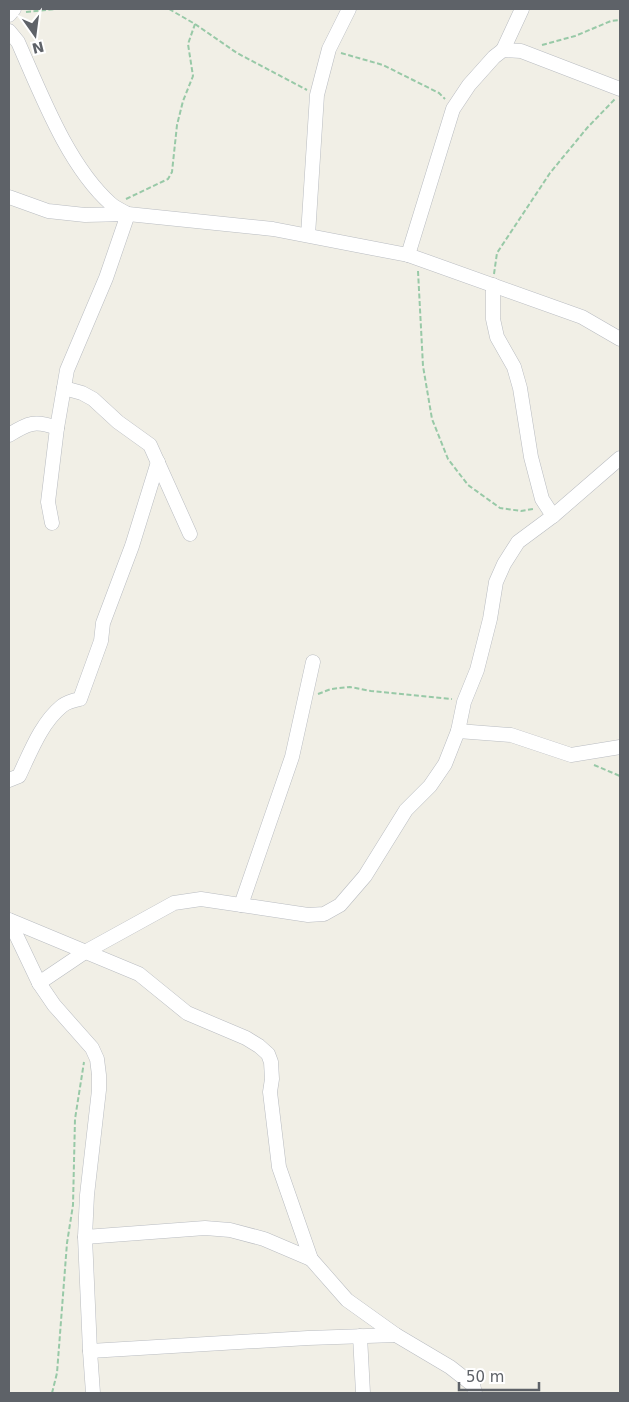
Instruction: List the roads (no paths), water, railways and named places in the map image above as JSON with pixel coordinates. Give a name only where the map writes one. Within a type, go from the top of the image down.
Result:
[{"type":"street","points":[[9,14],[14,9]]},
{"type":"street","points":[[308,235],[317,95],[329,50],[349,9]]},
{"type":"street","points":[[414,257],[453,109],[469,85],[494,57],[504,50],[522,9]]},
{"type":"street","points":[[9,31],[18,42],[54,124],[81,169],[112,205],[128,214]]},
{"type":"street","points":[[504,50],[521,51],[620,89]]},
{"type":"street","points":[[9,197],[48,211],[85,216],[128,214],[273,229],[414,257],[582,317],[620,339]]},
{"type":"street","points":[[52,523],[48,502],[56,428],[67,370],[106,278],[128,214]]},
{"type":"street","points":[[493,285],[493,319],[497,337],[514,367],[520,388],[531,457],[542,499],[550,512]]},
{"type":"street","points":[[64,388],[82,393],[93,399],[118,422],[150,445],[190,534]]},
{"type":"street","points":[[9,435],[23,426],[34,423],[42,422],[56,428]]},
{"type":"street","points":[[39,983],[86,952],[174,903],[201,899],[308,915],[324,914],[340,905],[365,876],[406,810],[430,786],[444,764],[458,731],[464,702],[477,670],[490,620],[496,582],[504,564],[518,542],[550,512],[620,458]]},
{"type":"street","points":[[9,780],[19,776],[40,733],[53,715],[64,704],[80,698],[101,641],[103,624],[132,546],[158,462]]},
{"type":"street","points":[[241,905],[292,757],[313,662]]},
{"type":"street","points":[[458,731],[511,736],[571,755],[620,747]]},
{"type":"street","points":[[9,920],[139,974],[188,1013],[246,1038],[268,1054],[271,1062],[272,1079],[270,1092],[279,1166],[311,1259],[347,1300],[396,1335],[450,1367],[473,1385],[475,1393]]},
{"type":"street","points":[[9,920],[39,983],[54,1005],[92,1048],[97,1059],[99,1090],[87,1195],[85,1237],[93,1393]]},
{"type":"street","points":[[85,1237],[205,1228],[230,1230],[264,1239],[311,1259]]},
{"type":"street","points":[[90,1351],[396,1335]]},
{"type":"street","points":[[360,1336],[363,1393]]}]
